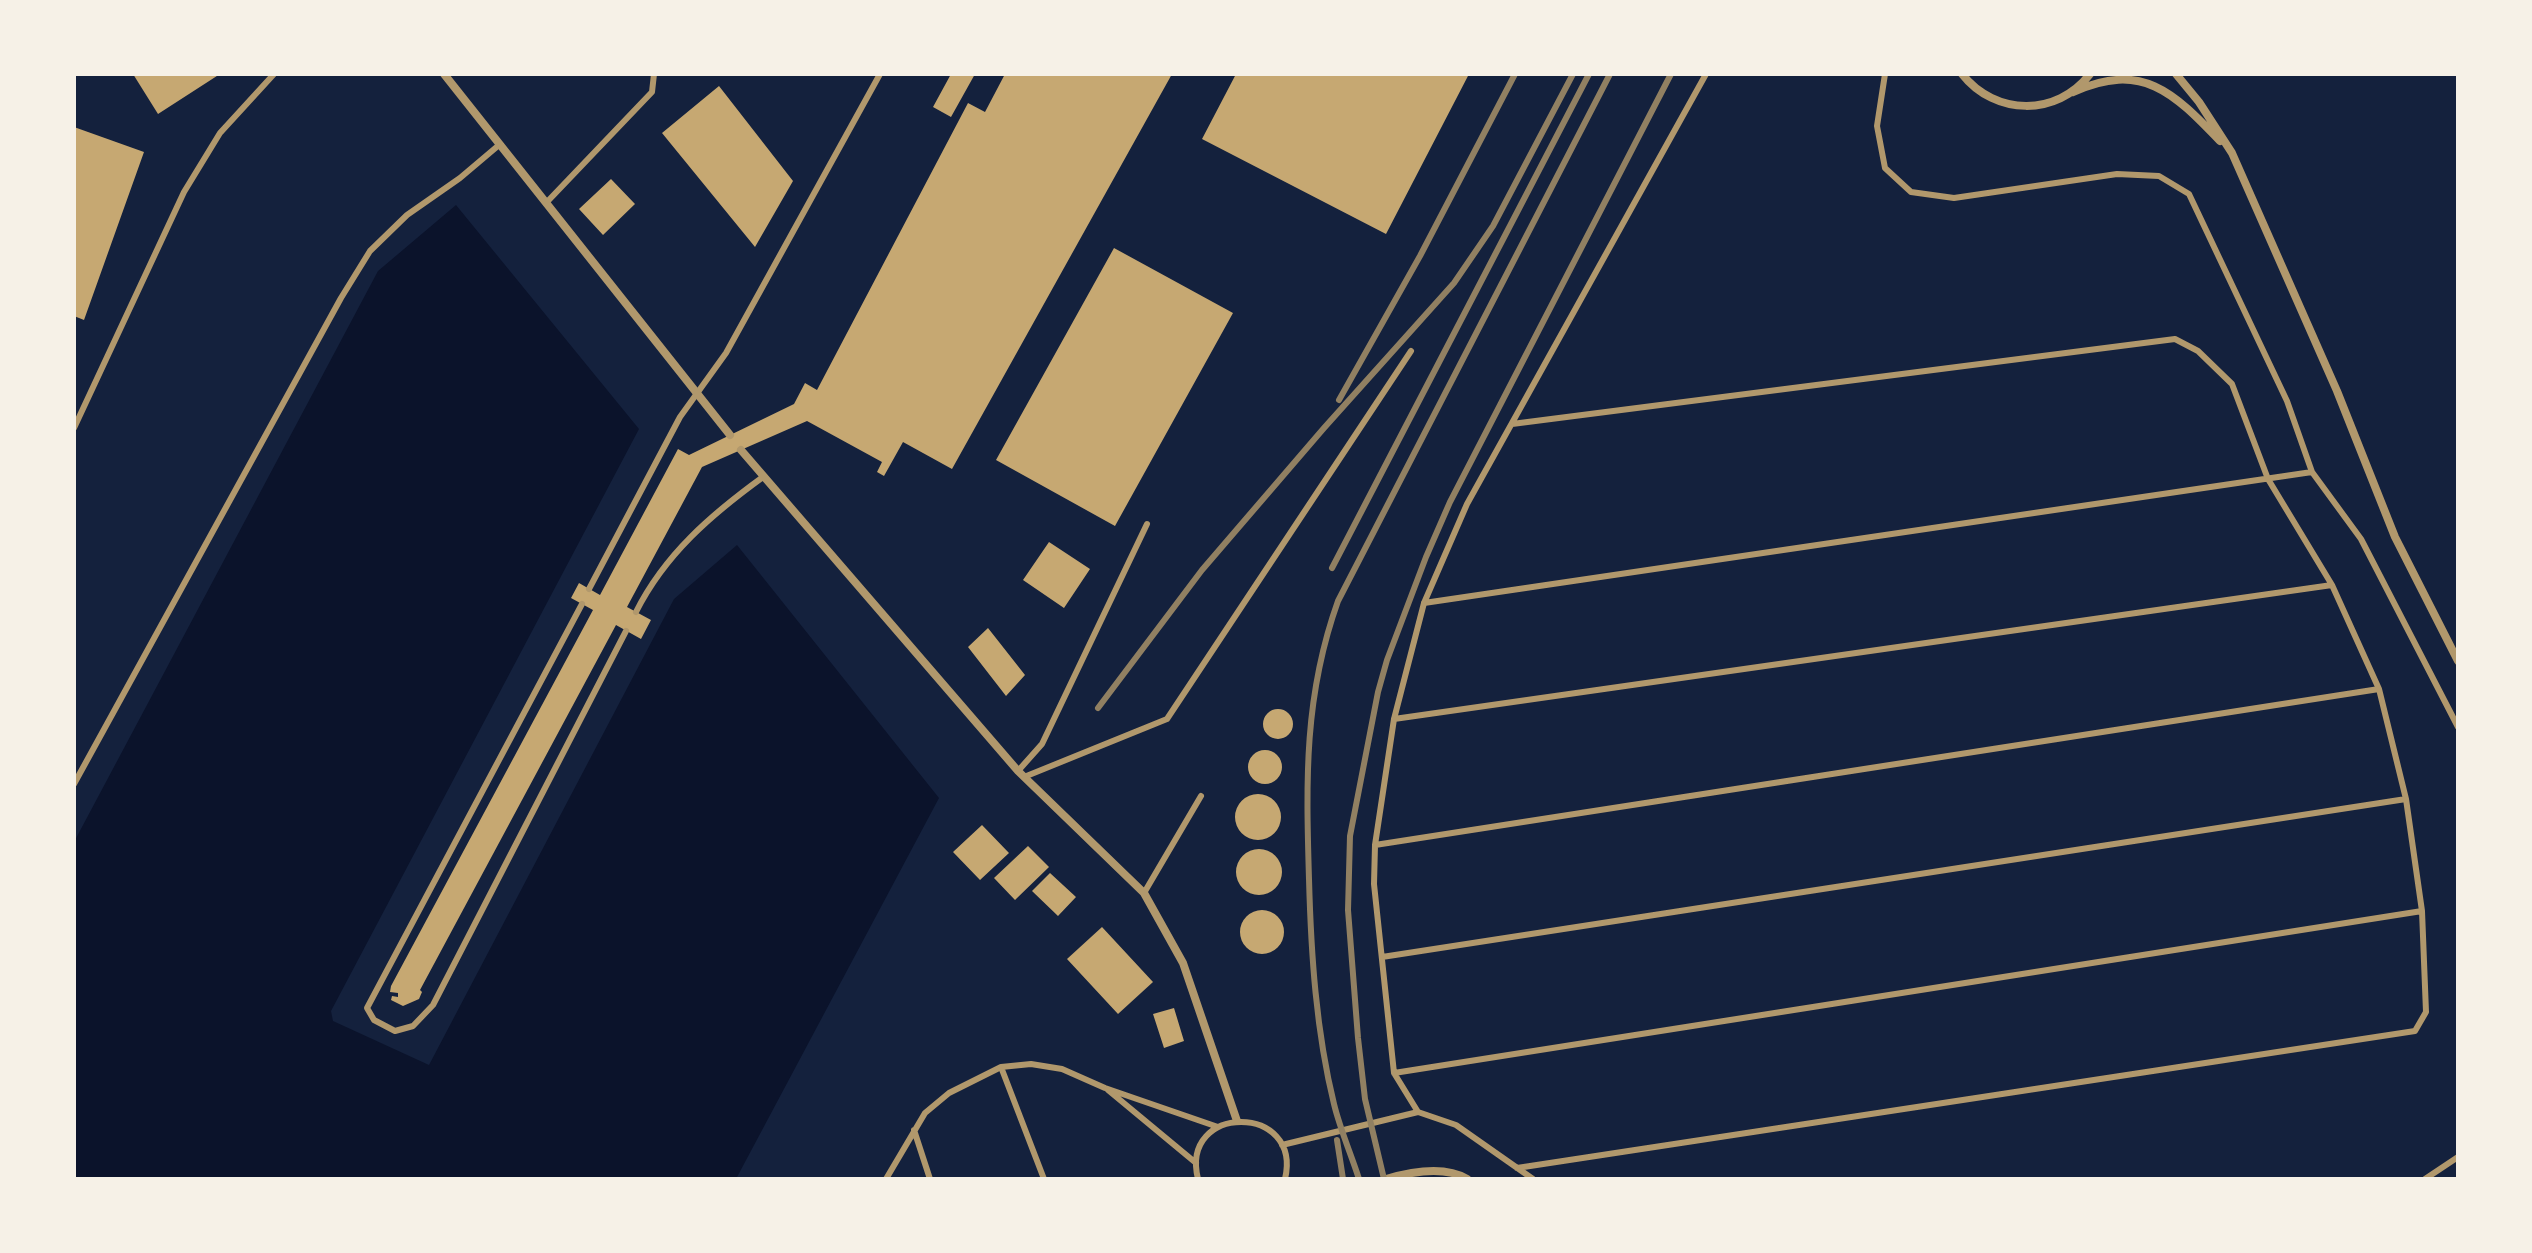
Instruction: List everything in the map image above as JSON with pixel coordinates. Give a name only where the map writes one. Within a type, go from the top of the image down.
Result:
[{"type":"street","points":[[444,74],[730,435]]},
{"type":"street","points":[[1962,74],[1983,95],[2007,105],[2032,107],[2045,105],[2099,80],[2154,85],[2173,97],[2232,153]]},
{"type":"street","points":[[2073,92],[2090,74]]},
{"type":"street","points":[[2176,74],[2199,102],[2232,153],[2337,391],[2395,537],[2458,661]]},
{"type":"street","points":[[741,450],[1021,774],[1144,893],[1183,963],[1237,1121]]},
{"type":"street","points":[[1386,1179],[1407,1173],[1430,1172],[1457,1174],[1467,1179]]},
{"type":"lane","points":[[74,428],[76,417],[184,192],[220,133],[274,74]]},
{"type":"lane","points":[[546,203],[652,92],[654,74]]},
{"type":"lane","points":[[589,589],[680,417],[726,353],[880,74]]},
{"type":"lane","points":[[1418,1112],[1394,1073],[1374,884],[1375,845],[1394,719],[1424,603],[1467,504],[1706,74]]},
{"type":"lane","points":[[1885,74],[1877,126],[1885,168],[1911,192],[1954,198],[2117,174],[2159,176],[2189,194],[2287,401],[2312,472],[2361,539],[2458,727]]},
{"type":"lane","points":[[74,784],[370,251],[407,215],[460,178],[499,145]]},
{"type":"lane","points":[[1512,424],[2175,339],[2198,351],[2232,384],[2268,479],[2332,585],[2379,689],[2406,799],[2422,911],[2426,1012],[2415,1031],[1517,1168]]},
{"type":"lane","points":[[1021,774],[1167,719],[1411,351]]},
{"type":"lane","points":[[1424,603],[2312,472]]},
{"type":"lane","points":[[636,612],[648,589],[678,548],[728,502],[763,477]]},
{"type":"lane","points":[[1021,774],[1042,744],[1147,524]]},
{"type":"lane","points":[[1394,719],[2332,585]]},
{"type":"lane","points":[[582,604],[367,1008],[374,1020],[395,1031],[413,1026],[433,1005],[626,631]]},
{"type":"lane","points":[[1375,845],[2379,689]]},
{"type":"lane","points":[[1144,893],[1201,796]]},
{"type":"lane","points":[[1382,957],[2406,799]]},
{"type":"lane","points":[[1394,1073],[2422,911]]},
{"type":"lane","points":[[886,1179],[925,1113],[949,1093],[1001,1067],[1031,1064],[1062,1069],[1105,1088],[1218,1127]]},
{"type":"lane","points":[[1001,1067],[1044,1179]]},
{"type":"lane","points":[[1105,1088],[1196,1163]]},
{"type":"lane","points":[[1282,1145],[1418,1112],[1456,1125],[1533,1179]]},
{"type":"lane","points":[[1198,1179],[1196,1163],[1202,1142],[1218,1127],[1237,1121],[1259,1124],[1276,1137],[1282,1145],[1287,1165],[1285,1179]]},
{"type":"lane","points":[[914,1130],[930,1179]]},
{"type":"lane","points":[[2425,1179],[2458,1157]]},
{"type":"water","points":[[456,205],[639,429],[331,1011],[333,1021],[429,1065],[674,599],[737,545],[939,798],[736,1179],[74,1179],[74,842],[378,271]]},
{"type":"building","points":[[133,74],[220,74],[158,114]]},
{"type":"building","points":[[951,74],[975,74],[951,117],[933,107]]},
{"type":"building","points":[[1005,74],[1172,74],[952,469],[903,442],[884,476],[877,472],[882,462],[807,421],[702,467],[627,607],[651,620],[641,639],[616,625],[420,990],[419,999],[403,1006],[391,1000],[392,996],[398,997],[398,993],[390,992],[391,986],[593,610],[571,598],[579,583],[600,595],[678,449],[689,455],[794,404],[805,383],[817,390],[968,103],[985,112]]},
{"type":"building","points":[[1236,74],[1469,74],[1386,234],[1202,139]]},
{"type":"building","points":[[719,86],[793,181],[755,247],[662,133]]},
{"type":"building","points":[[74,127],[144,152],[84,320],[74,316]]},
{"type":"building","points":[[611,179],[635,204],[603,235],[579,209]]},
{"type":"building","points":[[1114,248],[1233,313],[1115,526],[996,460]]},
{"type":"building","points":[[1049,542],[1090,569],[1064,608],[1023,580]]},
{"type":"building","points":[[988,628],[1025,675],[1006,696],[968,647]]},
{"type":"building","points":[[1278,709],[1289,713],[1293,724],[1289,735],[1278,739],[1267,735],[1263,724],[1267,713]]},
{"type":"building","points":[[1265,750],[1277,755],[1282,767],[1277,779],[1265,784],[1253,779],[1248,767],[1253,755]]},
{"type":"building","points":[[1258,794],[1275,800],[1281,817],[1275,834],[1258,840],[1241,834],[1235,817],[1241,800]]},
{"type":"building","points":[[982,825],[1009,853],[980,880],[953,852]]},
{"type":"building","points":[[1028,846],[1049,867],[1015,900],[994,878]]},
{"type":"building","points":[[1259,849],[1275,856],[1282,872],[1275,888],[1259,895],[1243,888],[1236,872],[1243,856]]},
{"type":"building","points":[[1050,873],[1076,897],[1058,916],[1032,891]]},
{"type":"building","points":[[1262,910],[1277,917],[1284,932],[1277,947],[1262,954],[1247,947],[1240,932],[1247,917]]},
{"type":"building","points":[[1102,927],[1153,982],[1118,1014],[1067,959]]},
{"type":"building","points":[[1174,1008],[1184,1041],[1164,1048],[1153,1014]]},
{"type":"railway","points":[[1339,400],[1420,256],[1515,74]]},
{"type":"railway","points":[[1098,708],[1202,570],[1454,283],[1493,226],[1573,74]]},
{"type":"railway","points":[[1332,568],[1589,74]]},
{"type":"railway","points":[[1359,1179],[1339,1123],[1328,1076],[1313,963],[1308,772],[1319,670],[1338,601],[1610,74]]},
{"type":"railway","points":[[1384,1179],[1365,1099],[1348,910],[1350,836],[1378,692],[1426,557],[1450,502],[1671,74]]},
{"type":"railway","points":[[1337,1140],[1343,1179]]}]
